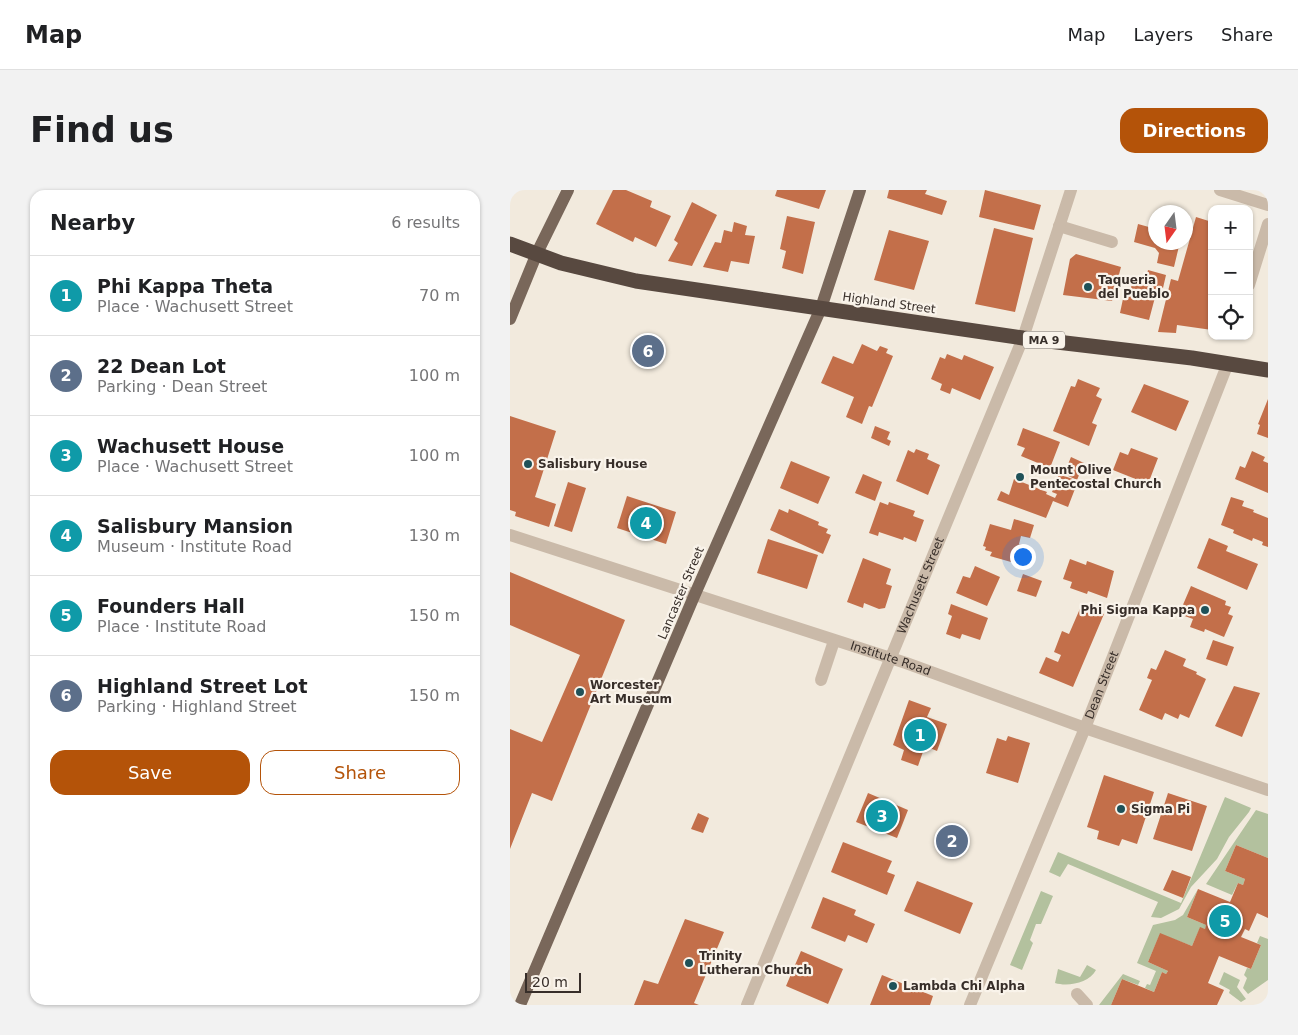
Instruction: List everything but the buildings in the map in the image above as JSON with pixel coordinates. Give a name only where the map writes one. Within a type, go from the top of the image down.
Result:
[{"type":"highway","name":"Highland Street","points":[[510,244],[561,263],[636,282],[1023,338],[1228,363],[1268,370]]},
{"type":"main road","points":[[510,319],[537,253],[568,190]]},
{"type":"main road","name":"Lancaster Street","points":[[520,1005],[695,594],[821,308],[860,190]]},
{"type":"street","name":"Wachusett Street","points":[[747,1005],[1023,338],[1071,190]]},
{"type":"street","points":[[1220,190],[1268,205]]},
{"type":"street","points":[[1253,274],[1266,238],[1268,224]]},
{"type":"street","points":[[1059,226],[1112,242]]},
{"type":"street","name":"Dean Street","points":[[970,1005],[1085,728],[1228,363]]},
{"type":"street","name":"Institute Road","points":[[510,536],[890,658],[1085,728],[1268,790]]},
{"type":"street","points":[[821,680],[834,641]]},
{"type":"street","points":[[1077,994],[1087,1005]]},
{"type":"green space","points":[[1225,797],[1251,808],[1229,837],[1217,859],[1191,887],[1179,909],[1161,918],[1151,917],[1158,902],[1068,864],[1060,877],[1049,872],[1058,852],[1181,903]]},
{"type":"green space","points":[[1256,810],[1268,814],[1268,858],[1236,845],[1225,871],[1245,879],[1243,885],[1238,883],[1232,895],[1206,884]]},
{"type":"green space","points":[[1198,889],[1187,917],[1206,925],[1205,929],[1200,928],[1192,946],[1160,934],[1148,962],[1168,971],[1166,974],[1162,972],[1154,992],[1145,988],[1147,984],[1150,985],[1156,971],[1137,963],[1153,925],[1175,920],[1183,915]]},
{"type":"green space","points":[[1041,891],[1053,896],[1041,924],[1036,924],[1030,940],[1033,943],[1022,970],[1010,965]]},
{"type":"green space","points":[[1260,936],[1268,939],[1268,980],[1248,994],[1243,988],[1247,978],[1244,975],[1247,968],[1251,969],[1261,945],[1257,943]]},
{"type":"green space","points":[[1087,965],[1096,970],[1083,981],[1072,984],[1055,983],[1058,969],[1080,977]]},
{"type":"green space","points":[[1224,972],[1240,980],[1237,987],[1246,999],[1241,1002],[1229,993],[1230,990],[1219,984]]},
{"type":"green space","points":[[1123,974],[1140,981],[1138,985],[1122,979],[1111,1005],[1099,1005]]},
{"type":"place","name":"Taqueria del Pueblo","points":[[1088,287]]},
{"type":"place","name":"Highland Street Lot","points":[[648,351]]},
{"type":"place","name":"Salisbury House","points":[[528,464]]},
{"type":"place","name":"Mount Olive Pentecostal Church","points":[[1020,477]]},
{"type":"place","name":"Salisbury Mansion","points":[[646,523]]},
{"type":"place","name":"Phi Sigma Kappa","points":[[1205,610]]},
{"type":"place","name":"Worcester Art Museum","points":[[580,692]]},
{"type":"place","name":"Phi Kappa Theta","points":[[920,735]]},
{"type":"place","name":"Sigma Pi","points":[[1121,809]]},
{"type":"place","name":"Wachusett House","points":[[882,816]]},
{"type":"place","name":"22 Dean Lot","points":[[952,841]]},
{"type":"place","name":"Founders Hall","points":[[1225,921]]},
{"type":"place","name":"Trinity Lutheran Church","points":[[689,963]]},
{"type":"place","name":"Lambda Chi Alpha","points":[[893,986]]}]
